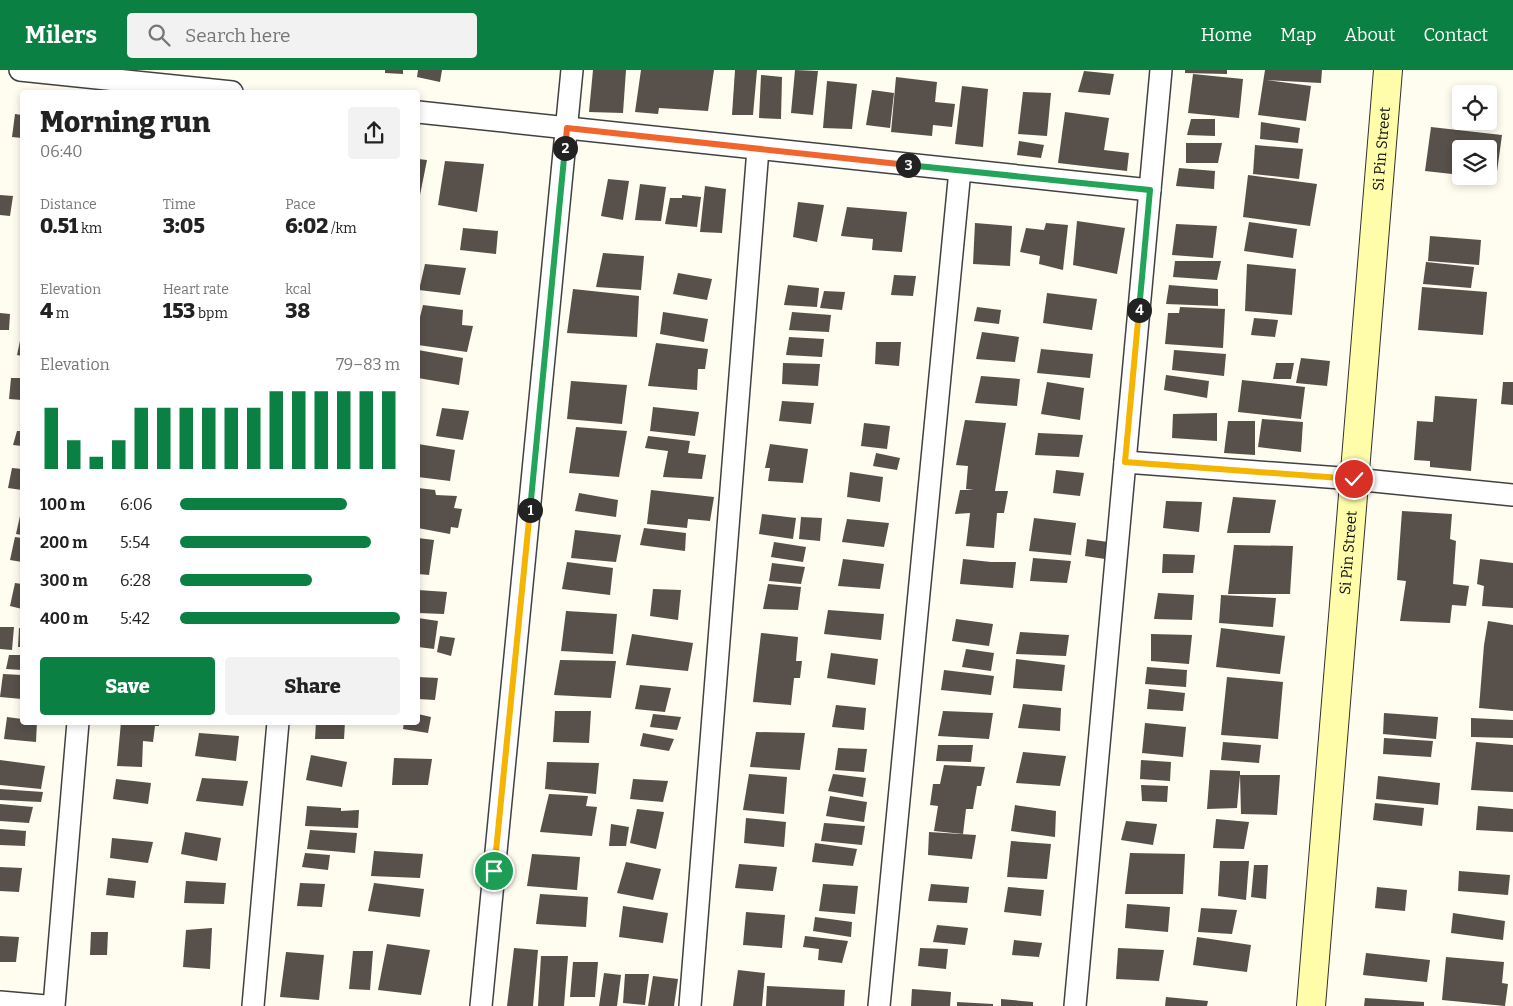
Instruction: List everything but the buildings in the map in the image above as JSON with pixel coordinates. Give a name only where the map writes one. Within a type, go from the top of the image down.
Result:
[{"type":"street","points":[[20,70],[131,87],[192,90]]},
{"type":"street","points":[[481,1006],[572,70]]},
{"type":"street","points":[[1075,1006],[1160,70]]},
{"type":"street","name":"Si Pin Street","points":[[1311,1006],[1388,70]]},
{"type":"street","points":[[420,112],[1150,190]]},
{"type":"street","points":[[690,1006],[758,148]]},
{"type":"street","points":[[879,1006],[960,170]]},
{"type":"street","points":[[1125,462],[1354,479],[1513,495]]},
{"type":"street","points":[[54,1006],[78,725]]},
{"type":"street","points":[[253,1006],[278,725]]},
{"type":"street","points":[[0,1002],[46,1006]]},
{"type":"route","points":[[494,871],[567,128],[1150,190],[1125,462],[1354,479]]}]
